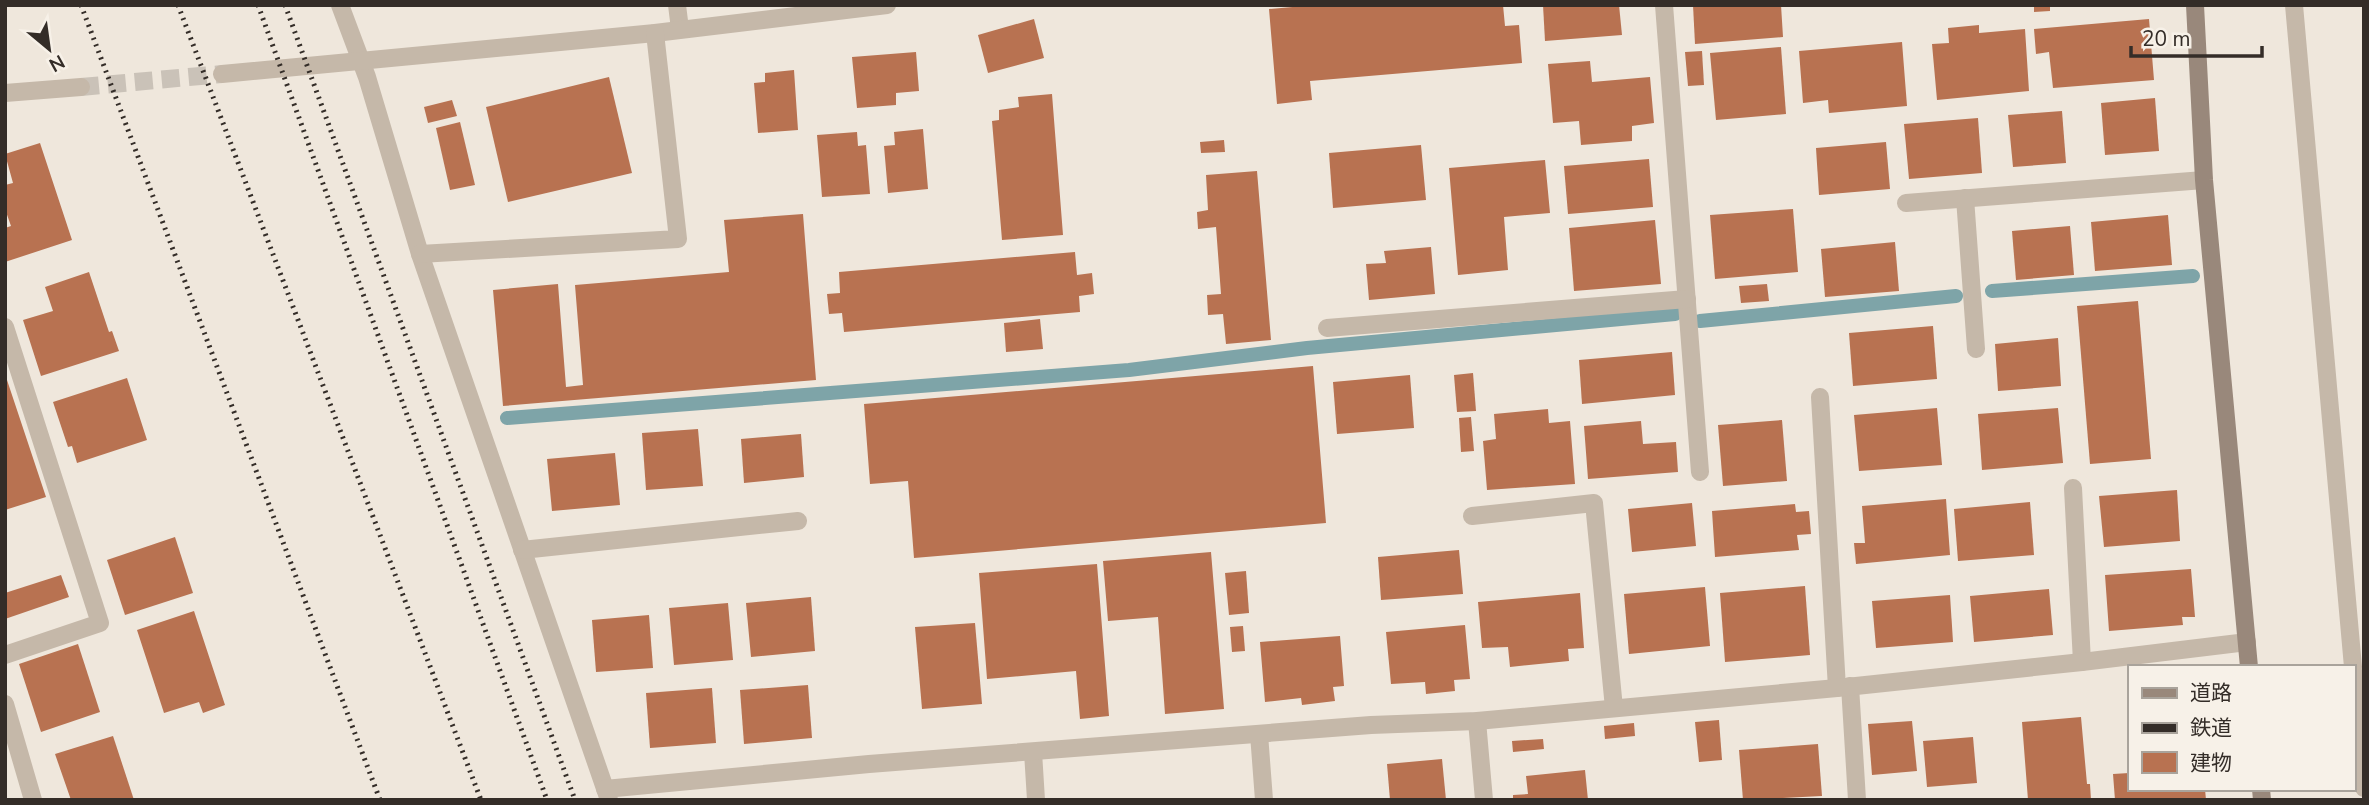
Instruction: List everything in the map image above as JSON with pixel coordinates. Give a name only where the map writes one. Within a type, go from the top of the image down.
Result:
[{"type":"street","points":[[340,5],[367,77],[420,254],[607,794],[1032,752],[1371,725],[1477,721],[1844,687],[2247,642]]},
{"type":"street","points":[[677,5],[680,29]]},
{"type":"street","points":[[222,74],[655,33],[887,5]]},
{"type":"street","points":[[1664,5],[1700,472]]},
{"type":"street","points":[[2195,5],[2204,180],[2249,665]]},
{"type":"street","points":[[2294,5],[2353,665]]},
{"type":"street","points":[[420,254],[678,239],[655,33]]},
{"type":"street","points":[[5,93],[81,87]]},
{"type":"street","points":[[1906,203],[2204,180]]},
{"type":"street","points":[[1965,198],[1976,349]]},
{"type":"street","points":[[1327,328],[1687,299]]},
{"type":"street","points":[[5,327],[100,623],[5,656]]},
{"type":"street","points":[[1820,397],[1844,687],[1857,800]]},
{"type":"street","points":[[2073,488],[2082,662]]},
{"type":"street","points":[[1472,516],[1594,503],[1614,708]]},
{"type":"street","points":[[522,550],[798,521]]},
{"type":"street","points":[[2355,691],[2364,788]]},
{"type":"street","points":[[5,704],[33,800]]},
{"type":"street","points":[[1477,721],[1484,800]]},
{"type":"street","points":[[1259,734],[1264,800]]},
{"type":"street","points":[[1032,752],[1036,800]]},
{"type":"building","points":[[1315,5],[1503,5],[1505,26],[1519,25],[1522,63],[1310,81],[1312,100],[1277,104],[1269,9]]},
{"type":"building","points":[[1543,5],[1619,5],[1622,35],[1545,41]]},
{"type":"building","points":[[1693,5],[1781,5],[1783,37],[1695,44]]},
{"type":"building","points":[[2034,5],[2050,5],[2050,11],[2034,12]]},
{"type":"building","points":[[1034,19],[1044,58],[988,73],[978,35]]},
{"type":"building","points":[[2149,19],[2154,80],[2053,88],[2049,52],[2036,54],[2034,29]]},
{"type":"building","points":[[1979,25],[1979,33],[2025,29],[2029,91],[1937,100],[1932,44],[1949,43],[1948,28]]},
{"type":"building","points":[[1902,42],[1907,106],[1829,113],[1828,100],[1803,103],[1799,51]]},
{"type":"building","points":[[1781,47],[1786,114],[1716,120],[1710,53]]},
{"type":"building","points":[[1702,51],[1704,85],[1688,86],[1685,52]]},
{"type":"building","points":[[916,52],[919,91],[896,93],[896,105],[857,108],[852,57]]},
{"type":"building","points":[[1590,61],[1592,82],[1650,77],[1654,123],[1632,126],[1632,141],[1581,145],[1579,121],[1553,123],[1548,64]]},
{"type":"building","points":[[794,70],[798,130],[758,133],[754,83],[765,82],[765,73]]},
{"type":"building","points":[[609,77],[632,173],[508,202],[486,107]]},
{"type":"building","points":[[1052,94],[1063,235],[1002,240],[992,121],[999,120],[999,110],[1019,107],[1018,97]]},
{"type":"building","points":[[2155,98],[2159,151],[2105,155],[2101,103]]},
{"type":"building","points":[[452,100],[457,116],[428,123],[424,107]]},
{"type":"building","points":[[2062,111],[2066,163],[2013,167],[2008,115]]},
{"type":"building","points":[[1978,118],[1982,173],[1909,179],[1904,124]]},
{"type":"building","points":[[460,122],[475,185],[450,190],[436,128]]},
{"type":"building","points":[[923,129],[928,189],[888,193],[884,146],[895,145],[894,132]]},
{"type":"building","points":[[857,132],[858,146],[866,145],[870,194],[822,197],[817,135]]},
{"type":"building","points":[[1224,140],[1225,152],[1201,153],[1200,142]]},
{"type":"building","points":[[1886,142],[1890,189],[1819,195],[1816,148]]},
{"type":"building","points":[[40,143],[72,240],[5,262],[5,228],[11,226],[5,209],[5,185],[13,183],[5,154]]},
{"type":"building","points":[[1421,145],[1426,200],[1333,208],[1329,153]]},
{"type":"building","points":[[1649,159],[1653,207],[1568,214],[1564,166]]},
{"type":"building","points":[[1545,160],[1550,213],[1504,217],[1508,270],[1458,275],[1449,168]]},
{"type":"building","points":[[1257,171],[1271,340],[1226,344],[1223,314],[1208,315],[1207,295],[1221,294],[1216,227],[1198,229],[1197,212],[1208,210],[1206,175]]},
{"type":"building","points":[[1793,209],[1798,272],[1715,279],[1710,215]]},
{"type":"building","points":[[803,214],[816,380],[503,406],[493,290],[558,284],[566,387],[583,385],[575,285],[729,272],[724,220]]},
{"type":"building","points":[[2168,215],[2172,265],[2095,271],[2091,222]]},
{"type":"building","points":[[1655,220],[1661,284],[1574,291],[1569,228]]},
{"type":"building","points":[[2070,226],[2074,275],[2016,280],[2012,231]]},
{"type":"building","points":[[1895,242],[1899,291],[1825,297],[1821,249]]},
{"type":"building","points":[[1431,247],[1435,294],[1369,300],[1366,264],[1386,263],[1384,251]]},
{"type":"building","points":[[1075,252],[1077,275],[1092,273],[1094,294],[1079,296],[1080,312],[844,332],[842,313],[829,314],[827,294],[840,293],[839,272]]},
{"type":"building","points":[[89,272],[109,332],[112,331],[119,351],[41,376],[23,320],[53,311],[45,287]]},
{"type":"building","points":[[1767,284],[1769,301],[1741,303],[1739,286]]},
{"type":"building","points":[[2138,301],[2151,459],[2090,464],[2077,306]]},
{"type":"building","points":[[1040,319],[1043,349],[1006,352],[1004,323]]},
{"type":"building","points":[[1933,326],[1937,379],[1853,386],[1849,333]]},
{"type":"building","points":[[2058,338],[2061,386],[1998,391],[1995,344]]},
{"type":"building","points":[[1672,352],[1675,395],[1582,404],[1579,360]]},
{"type":"building","points":[[1313,366],[1326,523],[914,558],[908,481],[870,484],[864,404]]},
{"type":"building","points":[[1473,373],[1476,411],[1457,412],[1454,375]]},
{"type":"building","points":[[5,374],[46,497],[5,510]]},
{"type":"building","points":[[1410,375],[1414,428],[1337,434],[1333,382]]},
{"type":"building","points":[[127,378],[147,440],[77,463],[72,446],[68,447],[53,402]]},
{"type":"building","points":[[1937,408],[1942,465],[1859,471],[1854,415]]},
{"type":"building","points":[[2058,408],[2063,463],[1982,470],[1978,414]]},
{"type":"building","points":[[1548,409],[1549,423],[1570,421],[1575,484],[1487,490],[1483,441],[1496,439],[1494,414]]},
{"type":"building","points":[[1471,417],[1474,451],[1461,452],[1459,418]]},
{"type":"building","points":[[1782,420],[1787,481],[1723,486],[1718,425]]},
{"type":"building","points":[[1641,421],[1643,444],[1676,442],[1678,472],[1588,479],[1584,426]]},
{"type":"building","points":[[698,429],[703,486],[646,490],[642,433]]},
{"type":"building","points":[[801,434],[804,477],[744,483],[741,439]]},
{"type":"building","points":[[615,453],[620,505],[552,511],[547,459]]},
{"type":"building","points":[[2177,490],[2180,541],[2104,547],[2099,496]]},
{"type":"building","points":[[1946,499],[1950,555],[1856,564],[1854,543],[1865,543],[1862,506]]},
{"type":"building","points":[[2030,502],[2034,555],[1958,561],[1954,509]]},
{"type":"building","points":[[1692,503],[1696,546],[1632,552],[1628,509]]},
{"type":"building","points":[[1795,504],[1796,512],[1809,511],[1811,534],[1797,535],[1799,550],[1715,557],[1712,511]]},
{"type":"building","points":[[175,537],[193,593],[125,615],[107,560]]},
{"type":"building","points":[[1459,550],[1463,594],[1381,600],[1378,557]]},
{"type":"building","points":[[1211,552],[1224,709],[1165,714],[1158,617],[1108,621],[1103,561]]},
{"type":"building","points":[[1097,564],[1109,716],[1080,719],[1076,671],[987,679],[979,573]]},
{"type":"building","points":[[2191,569],[2195,617],[2182,617],[2183,625],[2109,631],[2105,575]]},
{"type":"building","points":[[1246,571],[1249,613],[1229,615],[1225,573]]},
{"type":"building","points":[[61,575],[69,597],[5,619],[5,593]]},
{"type":"building","points":[[1805,586],[1810,655],[1725,662],[1720,593]]},
{"type":"building","points":[[1705,587],[1710,646],[1629,654],[1624,594]]},
{"type":"building","points":[[2049,589],[2053,635],[1974,642],[1970,596]]},
{"type":"building","points":[[1580,593],[1584,648],[1568,649],[1569,661],[1510,667],[1508,647],[1482,648],[1478,602]]},
{"type":"building","points":[[1950,595],[1953,642],[1876,648],[1872,601]]},
{"type":"building","points":[[811,597],[815,651],[751,657],[746,603]]},
{"type":"building","points":[[728,603],[733,660],[674,665],[669,608]]},
{"type":"building","points":[[194,611],[225,705],[203,713],[199,702],[164,713],[137,630]]},
{"type":"building","points":[[649,615],[653,668],[596,672],[592,620]]},
{"type":"building","points":[[975,623],[982,704],[922,709],[915,627]]},
{"type":"building","points":[[1465,625],[1470,679],[1454,680],[1455,691],[1426,694],[1425,682],[1391,684],[1386,632]]},
{"type":"building","points":[[1243,626],[1245,651],[1232,652],[1230,627]]},
{"type":"building","points":[[1340,636],[1344,686],[1333,687],[1335,701],[1302,705],[1301,698],[1265,702],[1260,642]]},
{"type":"building","points":[[78,644],[100,712],[41,732],[19,664]]},
{"type":"building","points":[[808,685],[812,738],[744,744],[740,690]]},
{"type":"building","points":[[712,688],[716,743],[650,748],[646,693]]},
{"type":"building","points":[[2081,717],[2091,800],[2028,800],[2022,722]]},
{"type":"building","points":[[1719,720],[1722,760],[1699,762],[1695,722]]},
{"type":"building","points":[[1912,721],[1917,771],[1872,775],[1868,724]]},
{"type":"building","points":[[1634,723],[1635,736],[1605,739],[1604,726]]},
{"type":"building","points":[[113,736],[134,800],[71,800],[55,754]]},
{"type":"building","points":[[1973,737],[1977,783],[1927,787],[1923,741]]},
{"type":"building","points":[[1543,739],[1544,749],[1513,752],[1512,741]]},
{"type":"building","points":[[1818,744],[1822,796],[1743,800],[1739,750]]},
{"type":"building","points":[[1442,759],[1446,800],[1390,800],[1387,764]]},
{"type":"building","points":[[1585,770],[1588,800],[1513,800],[1513,795],[1528,794],[1526,776]]},
{"type":"building","points":[[2128,773],[2128,791],[2205,791],[2206,800],[2115,800],[2113,774]]},
{"type":"waterway","points":[[1992,291],[2193,276]]},
{"type":"waterway","points":[[1700,321],[1956,296]]},
{"type":"waterway","points":[[507,418],[1129,370],[1307,348],[1675,314]]},
{"type":"tunnel","points":[[81,87],[222,74]]},
{"type":"railway","points":[[81,5],[380,800]]},
{"type":"railway","points":[[178,5],[481,800]]},
{"type":"railway","points":[[258,5],[547,800]]},
{"type":"railway","points":[[285,5],[575,800]]}]
